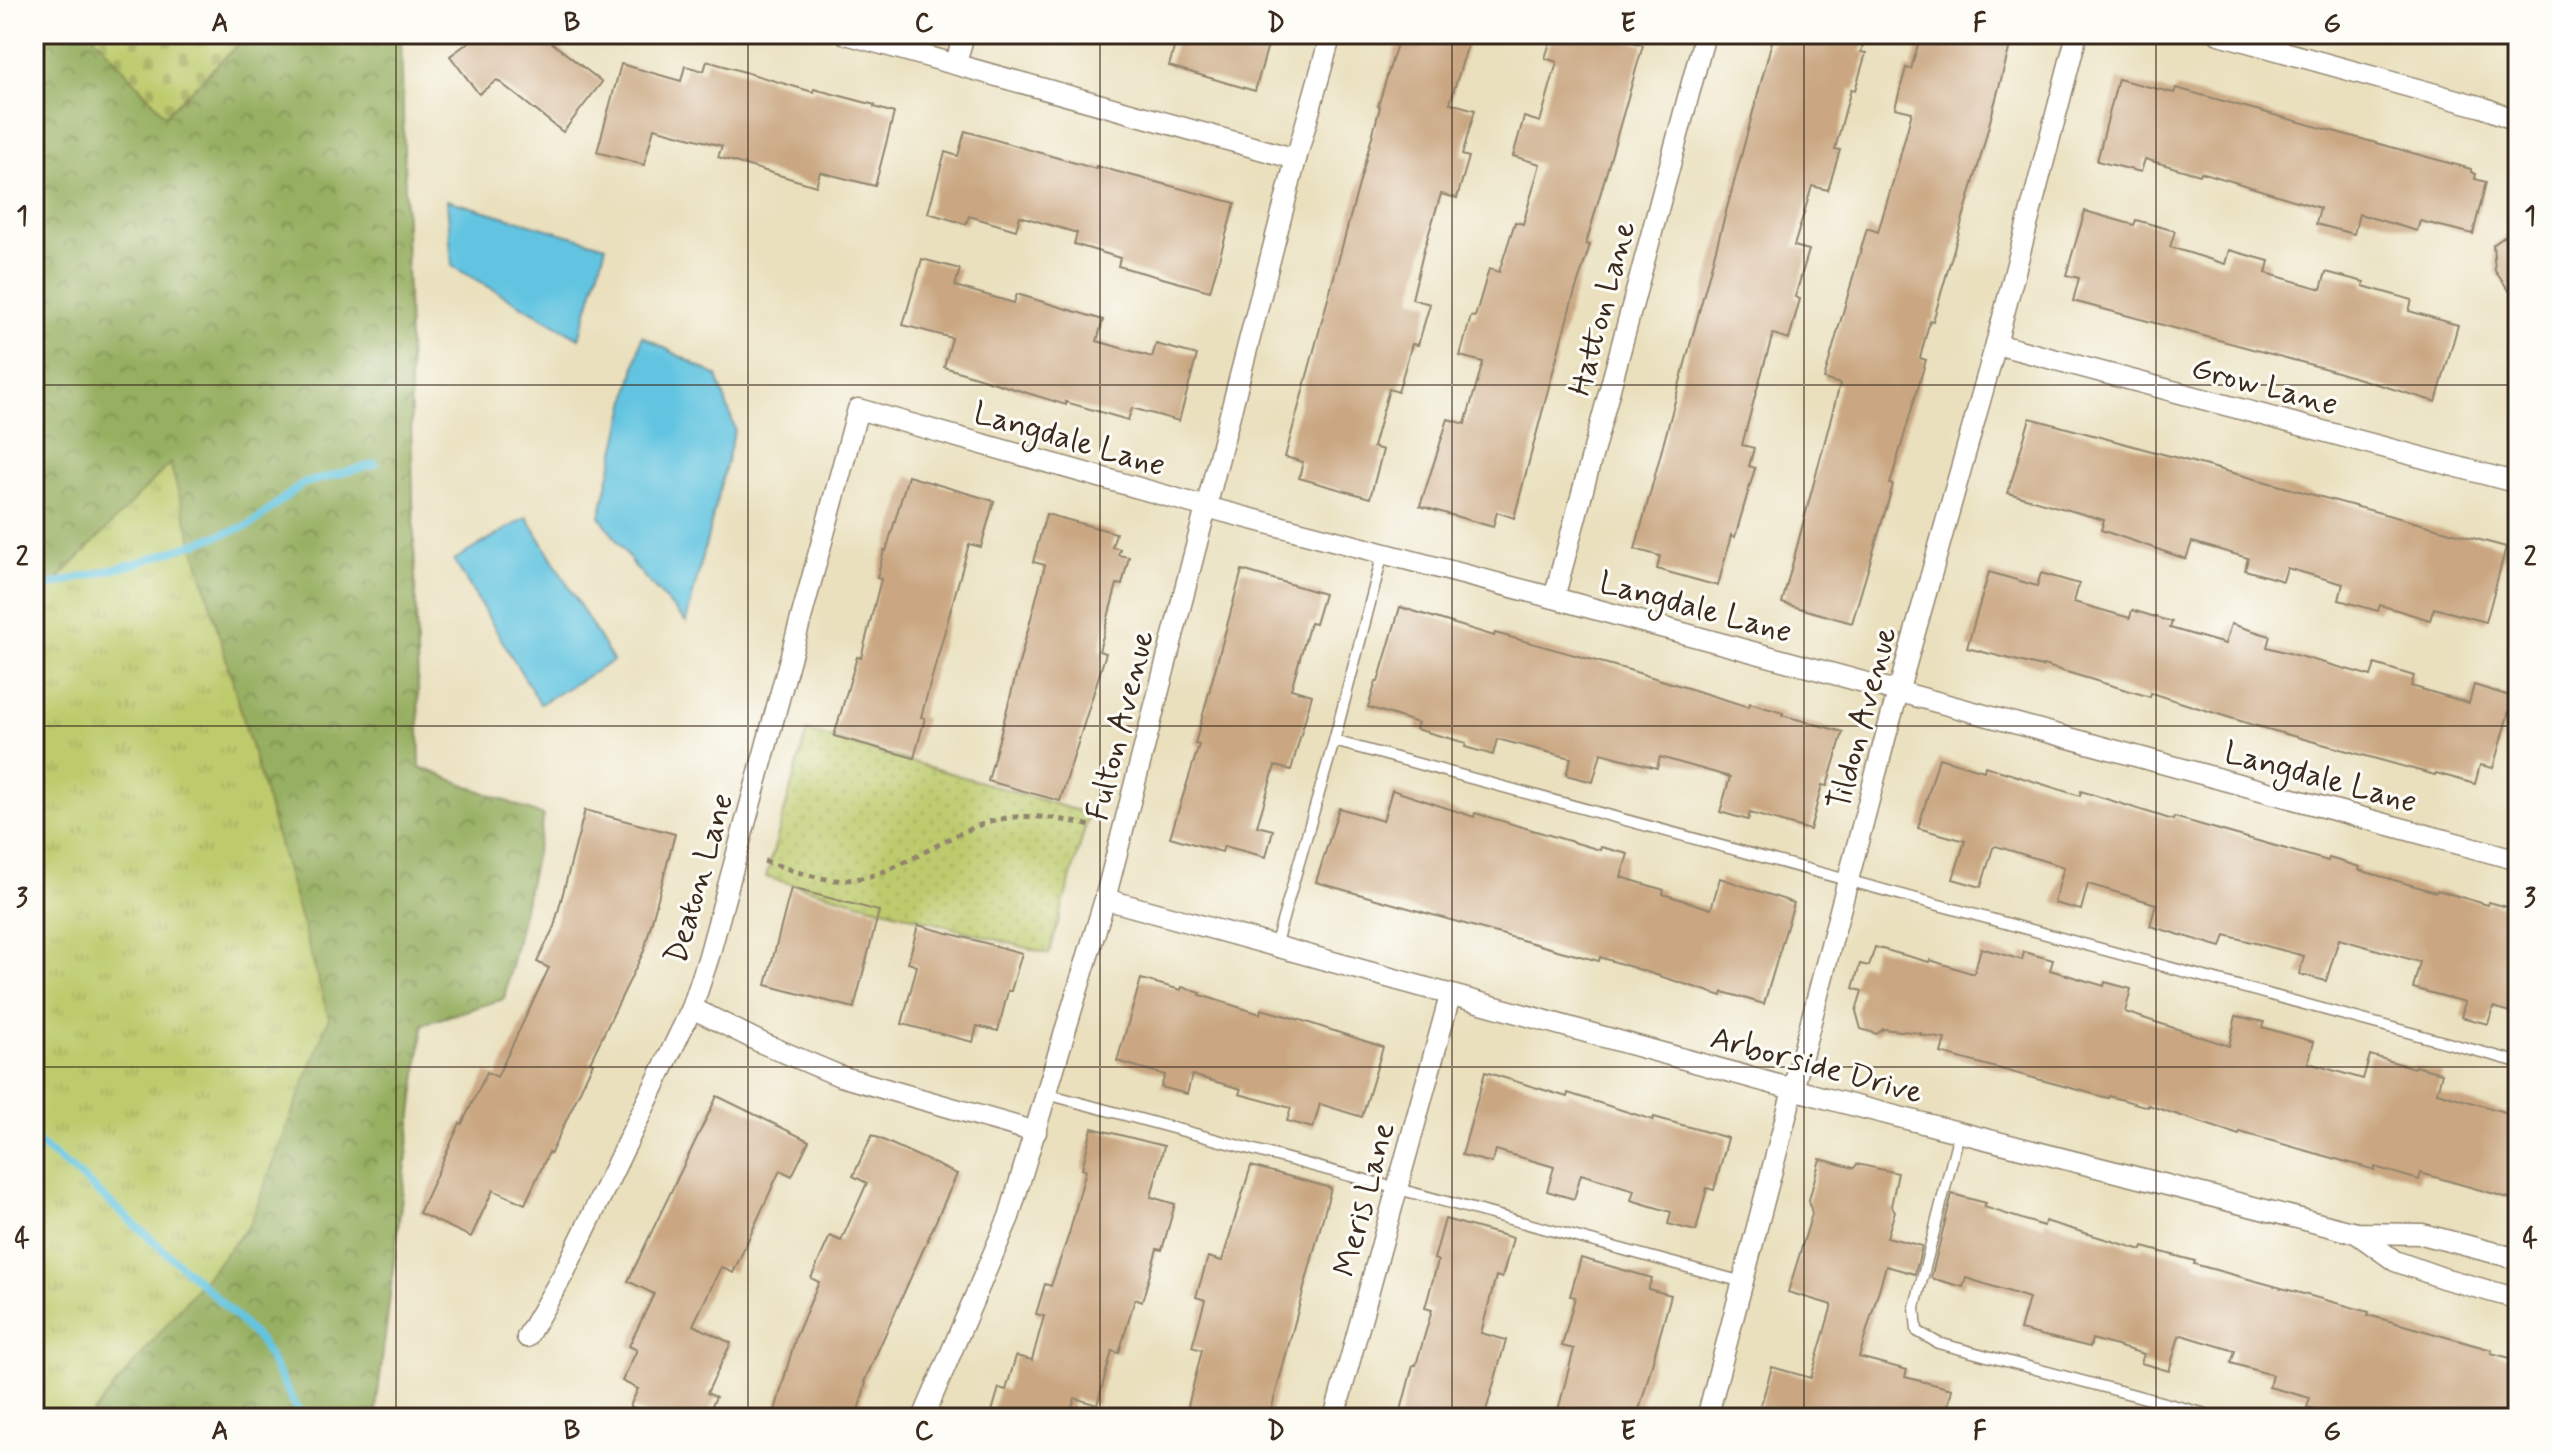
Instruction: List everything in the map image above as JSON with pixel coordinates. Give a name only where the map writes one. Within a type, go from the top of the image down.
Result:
[{"type":"street","points":[[846,34],[1296,159]]},
{"type":"street","points":[[956,63],[964,34]]},
{"type":"street","name":"Fulton Avenue","points":[[923,1418],[1009,1217],[1105,899],[1331,34]]},
{"type":"street","name":"Hatton Lane","points":[[1554,598],[1705,34]]},
{"type":"street","name":"Tildon Avenue","points":[[1707,1418],[1898,692],[1996,344],[2077,34]]},
{"type":"street","points":[[2219,34],[2482,107],[2518,121]]},
{"type":"street","name":"Grow Lane","points":[[1996,344],[2518,483]]},
{"type":"street","name":"Langdale Lane","points":[[858,409],[1206,507],[1554,598],[2518,860]]},
{"type":"street","name":"Deaton Lane","points":[[527,1337],[564,1273],[692,1008],[709,956],[858,409]]},
{"type":"street","name":"Arborside Drive","points":[[1105,899],[1959,1133],[2356,1233],[2422,1234],[2518,1259]]},
{"type":"street","name":"Meris Lane","points":[[1334,1418],[1450,996]]},
{"type":"street","points":[[692,1008],[762,1043],[840,1076],[1036,1132]]},
{"type":"street","points":[[2356,1233],[2395,1261],[2518,1299]]},
{"type":"lane","points":[[1275,946],[1334,741],[1383,553]]},
{"type":"lane","points":[[1334,741],[2518,1062]]},
{"type":"lane","points":[[1047,1094],[1743,1282]]},
{"type":"lane","points":[[1959,1133],[1915,1307],[1917,1331],[1938,1343],[2221,1418]]},
{"type":"path","points":[[764,861],[836,880],[862,877],[893,867],[983,823],[1016,816],[1063,819],[1091,826]]},
{"type":"green space","points":[[34,34],[401,34],[420,767],[544,816],[504,999],[423,1024],[375,1418],[34,1418]]},
{"type":"green space","points":[[92,34],[249,34],[165,115]]},
{"type":"green space","points":[[170,463],[329,1018],[250,1224],[89,1418],[34,1418],[34,604]]},
{"type":"green space","points":[[807,731],[1089,814],[1049,954],[766,877]]},
{"type":"water","points":[[447,200],[606,246],[579,338],[452,266]]},
{"type":"water","points":[[642,336],[717,376],[735,429],[686,622],[636,568],[600,516]]},
{"type":"water","points":[[527,517],[613,661],[540,704],[454,560]]},
{"type":"building","points":[[480,34],[545,34],[602,82],[563,132],[497,80],[479,94],[450,56]]},
{"type":"building","points":[[1178,34],[1266,34],[1263,44],[1268,45],[1255,91],[1169,66]]},
{"type":"building","points":[[1400,34],[1471,34],[1450,103],[1475,110],[1462,155],[1469,157],[1457,198],[1441,194],[1424,249],[1412,299],[1430,304],[1418,345],[1412,344],[1398,392],[1389,389],[1373,447],[1383,450],[1370,498],[1299,478],[1303,462],[1285,457]]},
{"type":"building","points":[[1553,34],[1606,34],[1643,45],[1586,244],[1590,245],[1571,304],[1514,518],[1497,512],[1493,527],[1420,506],[1448,419],[1465,424],[1483,362],[1460,356],[1471,316],[1475,317],[1489,269],[1499,272],[1515,222],[1523,224],[1540,164],[1513,156],[1524,117],[1540,122],[1557,62],[1545,58]]},
{"type":"building","points":[[1774,34],[1866,34],[1861,52],[1866,53],[1855,90],[1851,89],[1835,149],[1840,150],[1828,190],[1812,186],[1794,246],[1809,250],[1795,297],[1800,299],[1789,339],[1773,334],[1755,396],[1742,445],[1754,448],[1749,466],[1755,468],[1735,537],[1731,535],[1718,586],[1657,569],[1660,556],[1635,549]]},
{"type":"building","points":[[1921,34],[1999,34],[2012,38],[1979,163],[1933,321],[1930,320],[1920,358],[1926,360],[1852,623],[1782,603],[1840,384],[1824,379],[1867,228],[1878,232],[1897,168],[1912,112],[1895,108],[1906,68],[1911,69]]},
{"type":"building","points":[[707,61],[813,92],[814,89],[875,105],[894,113],[875,186],[820,172],[816,186],[718,157],[722,146],[654,128],[644,165],[597,152],[621,64],[681,81],[685,66],[704,71]]},
{"type":"building","points":[[2118,79],[2174,93],[2176,88],[2471,169],[2476,174],[2475,179],[2486,182],[2473,234],[2420,221],[2417,231],[2359,214],[2354,234],[2316,224],[2320,208],[2201,172],[2200,175],[2145,159],[2141,172],[2097,161]]},
{"type":"building","points":[[965,131],[1096,169],[1096,166],[1235,203],[1210,291],[1118,266],[1120,258],[1074,244],[1077,233],[1020,216],[1016,230],[969,216],[966,224],[928,213],[945,152],[958,156]]},
{"type":"building","points":[[2085,211],[2134,225],[2136,220],[2175,231],[2170,247],[2225,264],[2229,250],[2269,261],[2266,273],[2321,289],[2326,272],[2364,282],[2363,286],[2412,300],[2409,311],[2458,325],[2436,402],[2327,369],[2073,301],[2079,278],[2066,275]]},
{"type":"building","points":[[2518,227],[2518,303],[2495,271],[2493,245]]},
{"type":"building","points":[[922,259],[960,269],[955,286],[1014,303],[1017,294],[1103,320],[1097,341],[1152,357],[1156,344],[1197,355],[1179,421],[1132,408],[1128,420],[1066,402],[1066,405],[944,367],[952,338],[903,325]]},
{"type":"building","points":[[2030,418],[2506,547],[2486,622],[2434,608],[2430,620],[2380,605],[2378,611],[2339,600],[2343,584],[2287,568],[2283,581],[2245,570],[2248,558],[2192,542],[2186,559],[2101,530],[2104,520],[2008,493]]},
{"type":"building","points":[[908,476],[994,501],[981,547],[969,544],[921,717],[925,718],[914,758],[834,736],[857,657],[861,658],[881,579],[877,578],[884,550]]},
{"type":"building","points":[[1046,514],[1116,533],[1112,547],[1120,549],[1118,555],[1129,557],[1122,585],[1117,584],[1099,651],[1106,653],[1060,801],[988,781],[1045,565],[1033,562]]},
{"type":"building","points":[[1242,570],[1324,594],[1315,624],[1310,623],[1291,689],[1312,695],[1291,770],[1275,766],[1257,826],[1273,830],[1266,857],[1224,846],[1222,852],[1170,837],[1199,745],[1195,744]]},
{"type":"building","points":[[1989,572],[2037,586],[2041,573],[2079,584],[2074,602],[2130,618],[2132,610],[2172,622],[2170,628],[2225,644],[2231,624],[2270,636],[2267,647],[2371,676],[2375,664],[2414,676],[2411,686],[2469,703],[2474,685],[2513,697],[2493,768],[2480,765],[2475,784],[2435,775],[2253,725],[2151,693],[2150,697],[2043,665],[1967,648]]},
{"type":"building","points":[[1400,607],[1494,636],[1495,633],[1629,670],[1749,707],[1750,703],[1843,732],[1827,786],[1822,785],[1810,830],[1750,813],[1748,820],[1720,812],[1730,777],[1660,757],[1657,768],[1601,753],[1593,782],[1566,775],[1571,758],[1497,739],[1493,755],[1465,747],[1466,743],[1416,729],[1418,723],[1368,707]]},
{"type":"building","points":[[1939,758],[1984,771],[1985,766],[2080,796],[2081,791],[2173,820],[2174,817],[2328,861],[2329,858],[2436,892],[2518,910],[2518,1014],[2493,1007],[2488,1024],[2461,1017],[2465,1002],[2413,988],[2420,962],[2339,939],[2326,981],[2299,974],[2304,956],[2225,935],[2221,947],[2150,926],[2156,904],[2088,884],[2081,910],[2054,903],[2064,867],[1996,846],[1981,887],[1953,879],[1965,841],[1918,828]]},
{"type":"building","points":[[1392,790],[1474,817],[1475,813],[1600,850],[1601,847],[1628,854],[1621,877],[1711,909],[1720,878],[1794,903],[1764,1004],[1723,992],[1722,996],[1600,957],[1599,961],[1557,950],[1316,882],[1339,808],[1383,821]]},
{"type":"building","points":[[585,810],[675,834],[644,951],[525,1204],[493,1190],[471,1237],[419,1213],[487,1072],[497,1077],[549,968],[537,962],[554,927]]},
{"type":"building","points":[[791,888],[879,911],[854,1008],[766,985]]},
{"type":"building","points":[[918,925],[1022,953],[998,1031],[977,1026],[973,1042],[902,1024],[917,966],[908,963]]},
{"type":"building","points":[[1875,947],[1974,974],[1981,948],[2022,960],[2024,952],[2053,960],[2050,970],[2104,986],[2105,982],[2131,989],[2125,1012],[2229,1046],[2236,1016],[2264,1022],[2262,1027],[2314,1042],[2308,1063],[2363,1079],[2370,1055],[2442,1073],[2437,1092],[2518,1116],[2518,1178],[2512,1199],[2421,1173],[2419,1180],[2375,1167],[2375,1170],[2240,1132],[2239,1135],[2148,1105],[2108,1098],[1941,1053],[1945,1039],[1921,1033],[1883,1029],[1877,1034],[1861,1029],[1856,1011],[1862,991],[1853,988],[1860,964],[1869,966]]},
{"type":"building","points":[[1141,979],[1181,990],[1182,987],[1260,1014],[1261,1009],[1297,1019],[1383,1047],[1362,1117],[1320,1104],[1313,1128],[1287,1121],[1291,1108],[1239,1094],[1241,1089],[1192,1075],[1187,1094],[1161,1087],[1165,1075],[1117,1061]]},
{"type":"building","points":[[1485,1072],[1567,1097],[1568,1093],[1653,1120],[1654,1117],[1728,1138],[1714,1190],[1707,1188],[1696,1231],[1668,1224],[1671,1212],[1631,1200],[1634,1190],[1581,1174],[1574,1199],[1547,1191],[1554,1167],[1496,1150],[1492,1163],[1462,1155]]},
{"type":"building","points":[[717,1096],[809,1141],[792,1176],[780,1170],[733,1273],[721,1267],[693,1325],[731,1343],[707,1393],[716,1397],[706,1418],[654,1418],[630,1406],[638,1389],[622,1381],[637,1350],[629,1346],[654,1294],[628,1281]]},
{"type":"building","points":[[1092,1128],[1164,1146],[1151,1197],[1175,1204],[1162,1250],[1157,1249],[1142,1302],[1135,1299],[1119,1353],[1112,1351],[1097,1405],[1075,1398],[1069,1418],[990,1418],[999,1388],[1006,1390],[1016,1356],[1032,1360],[1044,1316],[1036,1314],[1045,1284],[1051,1286],[1069,1234],[1086,1170],[1082,1169]]},
{"type":"building","points":[[872,1135],[957,1174],[864,1382],[856,1418],[773,1418],[796,1336],[819,1282],[811,1278],[830,1236],[841,1241],[867,1183],[853,1176]]},
{"type":"building","points":[[1820,1159],[1854,1168],[1857,1164],[1898,1173],[1891,1206],[1895,1211],[1887,1237],[1922,1246],[1915,1274],[1886,1266],[1859,1357],[1907,1370],[1905,1377],[1952,1389],[1945,1418],[1757,1418],[1772,1367],[1811,1378],[1832,1305],[1788,1292],[1812,1214],[1809,1200]]},
{"type":"building","points":[[1251,1166],[1331,1188],[1269,1418],[1185,1418],[1202,1350],[1192,1347],[1205,1300],[1196,1297],[1208,1257],[1222,1261]]},
{"type":"building","points":[[1952,1194],[1986,1203],[1984,1207],[2044,1226],[2045,1221],[2142,1250],[2143,1247],[2195,1261],[2194,1264],[2369,1312],[2368,1315],[2518,1360],[2518,1418],[2347,1418],[2307,1407],[2310,1398],[2269,1387],[2272,1375],[2231,1363],[2235,1351],[2182,1335],[2179,1336],[2169,1371],[2141,1363],[2144,1354],[2092,1339],[2090,1347],[2020,1330],[2029,1298],[1966,1278],[1963,1287],[1931,1278]]},
{"type":"building","points":[[1445,1219],[1513,1238],[1502,1278],[1496,1276],[1481,1333],[1506,1340],[1484,1418],[1399,1418],[1432,1310],[1425,1308]]},
{"type":"building","points":[[1581,1258],[1652,1278],[1648,1289],[1671,1295],[1637,1418],[1556,1418],[1574,1349],[1562,1346],[1575,1297],[1570,1296]]},
{"type":"waterway","points":[[34,589],[134,564],[250,525],[302,484],[375,464]]},
{"type":"waterway","points":[[34,1140],[80,1176],[212,1293],[261,1342],[302,1418]]}]
